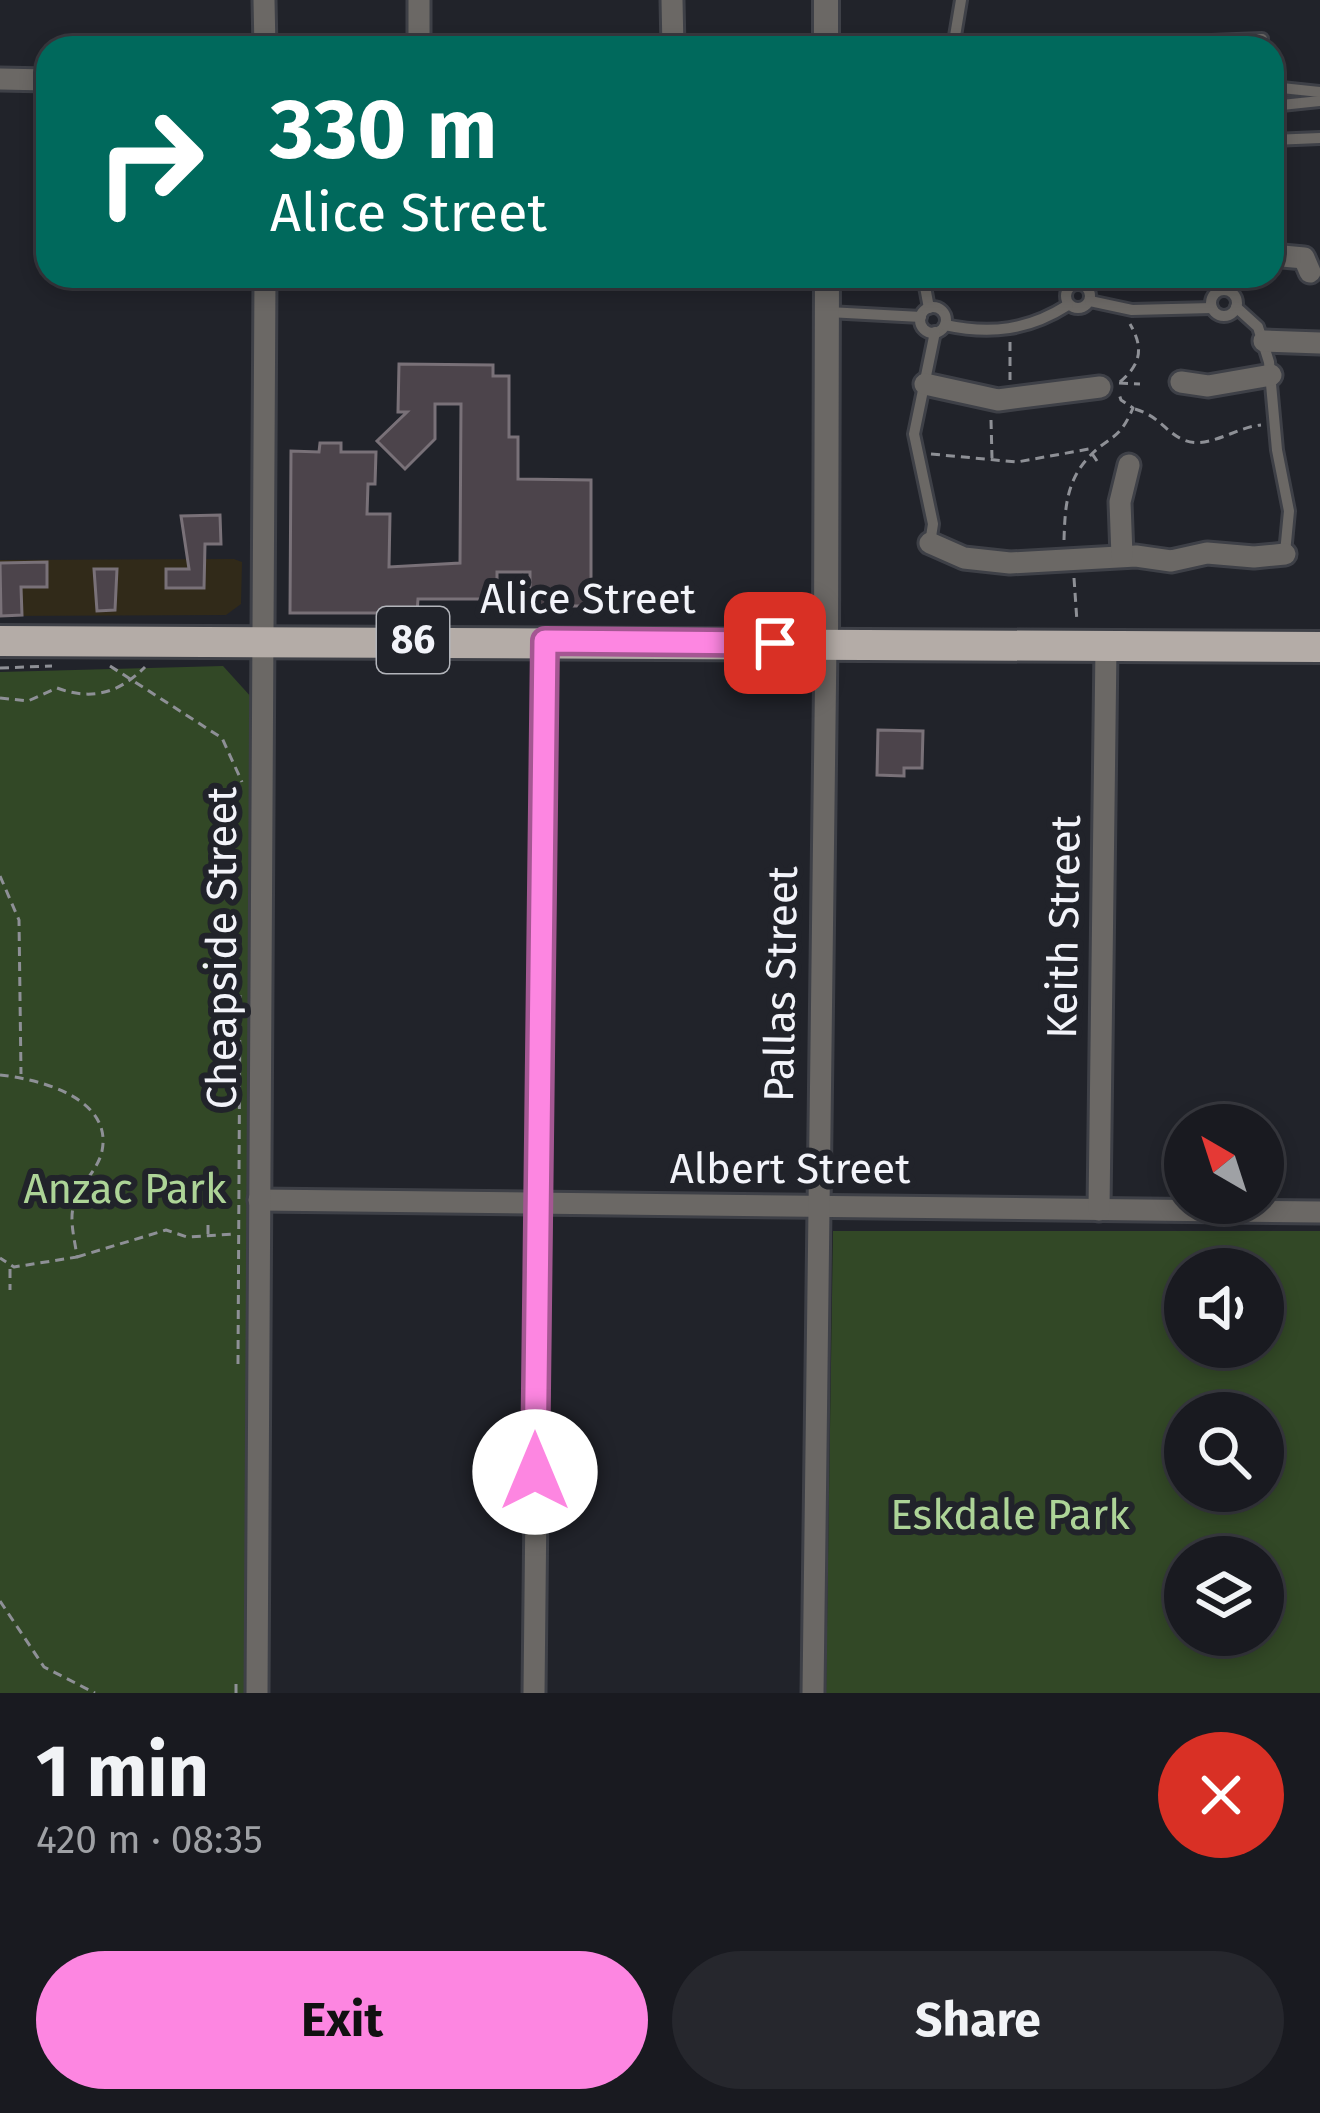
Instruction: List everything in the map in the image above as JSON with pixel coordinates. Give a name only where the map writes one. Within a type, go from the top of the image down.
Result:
[{"type":"main road","name":"Alice Street","points":[[0,641],[1320,646]]},
{"type":"street","points":[[264,0],[265,36]]},
{"type":"street","points":[[419,0],[419,36]]},
{"type":"street","points":[[673,0],[673,36]]},
{"type":"street","points":[[826,0],[826,36]]},
{"type":"street","points":[[0,79],[36,80]]},
{"type":"street","points":[[1284,256],[1304,258],[1310,272]]},
{"type":"street","name":"Cheapside Street","points":[[257,1693],[265,288]]},
{"type":"street","name":"Pallas Street","points":[[813,1693],[827,288]]},
{"type":"street","points":[[1264,341],[1320,343]]},
{"type":"street","points":[[1181,382],[1208,386],[1270,375]]},
{"type":"street","points":[[926,384],[1004,400],[1055,389],[1100,387]]},
{"type":"street","points":[[1122,556],[1120,502],[1130,465]]},
{"type":"street","points":[[930,543],[975,560],[1010,563],[1285,554]]},
{"type":"street","points":[[534,1693],[545,641]]},
{"type":"street","name":"Keith Street","points":[[1100,1210],[1106,646]]},
{"type":"street","name":"Albert Street","points":[[259,1200],[1320,1212]]},
{"type":"lane","points":[[954,36],[961,0]]},
{"type":"lane","points":[[1284,89],[1320,96]]},
{"type":"lane","points":[[1284,104],[1320,96]]},
{"type":"lane","points":[[1284,140],[1320,138]]},
{"type":"lane","points":[[924,288],[924,328],[1010,329],[1048,318],[1068,304],[1070,288]]},
{"type":"lane","points":[[1086,288],[1090,301]]},
{"type":"lane","points":[[1212,308],[1213,296],[1227,290],[1264,341],[1289,512],[1285,554]]},
{"type":"lane","points":[[1068,304],[1080,309],[1090,301]]},
{"type":"lane","points":[[1090,301],[1132,310],[1212,308],[1226,315],[1236,307]]},
{"type":"lane","points":[[827,312],[944,313],[916,415],[917,452],[933,524],[930,543]]},
{"type":"path","points":[[1130,288],[1130,303]]},
{"type":"path","points":[[1129,318],[1140,350],[1134,369],[1118,385],[1118,393],[1133,408],[1157,416],[1177,437],[1196,442],[1242,427],[1274,423]]},
{"type":"path","points":[[992,459],[991,416],[1004,400],[1010,329]]},
{"type":"path","points":[[1077,624],[1076,586],[1066,558],[1069,487],[1094,453],[1122,434],[1133,408]]},
{"type":"path","points":[[917,452],[1030,462],[1075,451],[1094,453]]},
{"type":"path","points":[[1094,453],[1099,464]]},
{"type":"path","points":[[0,698],[28,701],[57,688],[94,695],[114,691],[150,662]]},
{"type":"path","points":[[106,665],[222,739],[234,756],[243,786]]},
{"type":"path","points":[[0,668],[70,666]]},
{"type":"path","points":[[0,876],[20,920],[21,1077]]},
{"type":"path","points":[[237,1250],[241,974]]},
{"type":"path","points":[[0,1075],[21,1077],[76,1097],[101,1130],[97,1165],[75,1200],[77,1258]]},
{"type":"path","points":[[208,1221],[208,1236]]},
{"type":"path","points":[[0,1258],[11,1265],[77,1258],[166,1230],[208,1236],[237,1234]]},
{"type":"path","points":[[10,1290],[11,1265]]},
{"type":"path","points":[[0,1601],[44,1666],[95,1693]]},
{"type":"shaded area","points":[[0,560],[242,562],[241,604],[226,615],[0,616]]},
{"type":"green space","name":"Anzac Park","points":[[223,666],[252,698],[247,1693],[0,1693],[0,672]]},
{"type":"green space","name":"Eskdale Park","points":[[833,1231],[1320,1231],[1320,1693],[826,1693]]},
{"type":"building","points":[[399,364],[493,365],[493,376],[509,376],[509,437],[518,437],[518,479],[591,480],[591,606],[551,606],[551,612],[530,612],[530,572],[497,572],[497,599],[418,599],[417,613],[290,613],[291,451],[319,452],[320,443],[341,443],[341,452],[376,452],[375,484],[368,484],[367,514],[390,514],[389,567],[460,563],[461,404],[435,404],[435,439],[405,469],[377,441],[407,412],[398,412]]},
{"type":"building","points":[[220,515],[221,544],[205,544],[204,588],[166,588],[166,569],[189,569],[181,516]]},
{"type":"building","points":[[47,562],[47,587],[21,587],[22,615],[1,616],[0,563]]},
{"type":"building","points":[[94,569],[117,569],[115,610],[97,611]]},
{"type":"building","points":[[878,730],[923,731],[922,768],[904,768],[904,776],[877,775]]},
{"type":"route","points":[[535,1472],[545,641],[775,643]]}]
